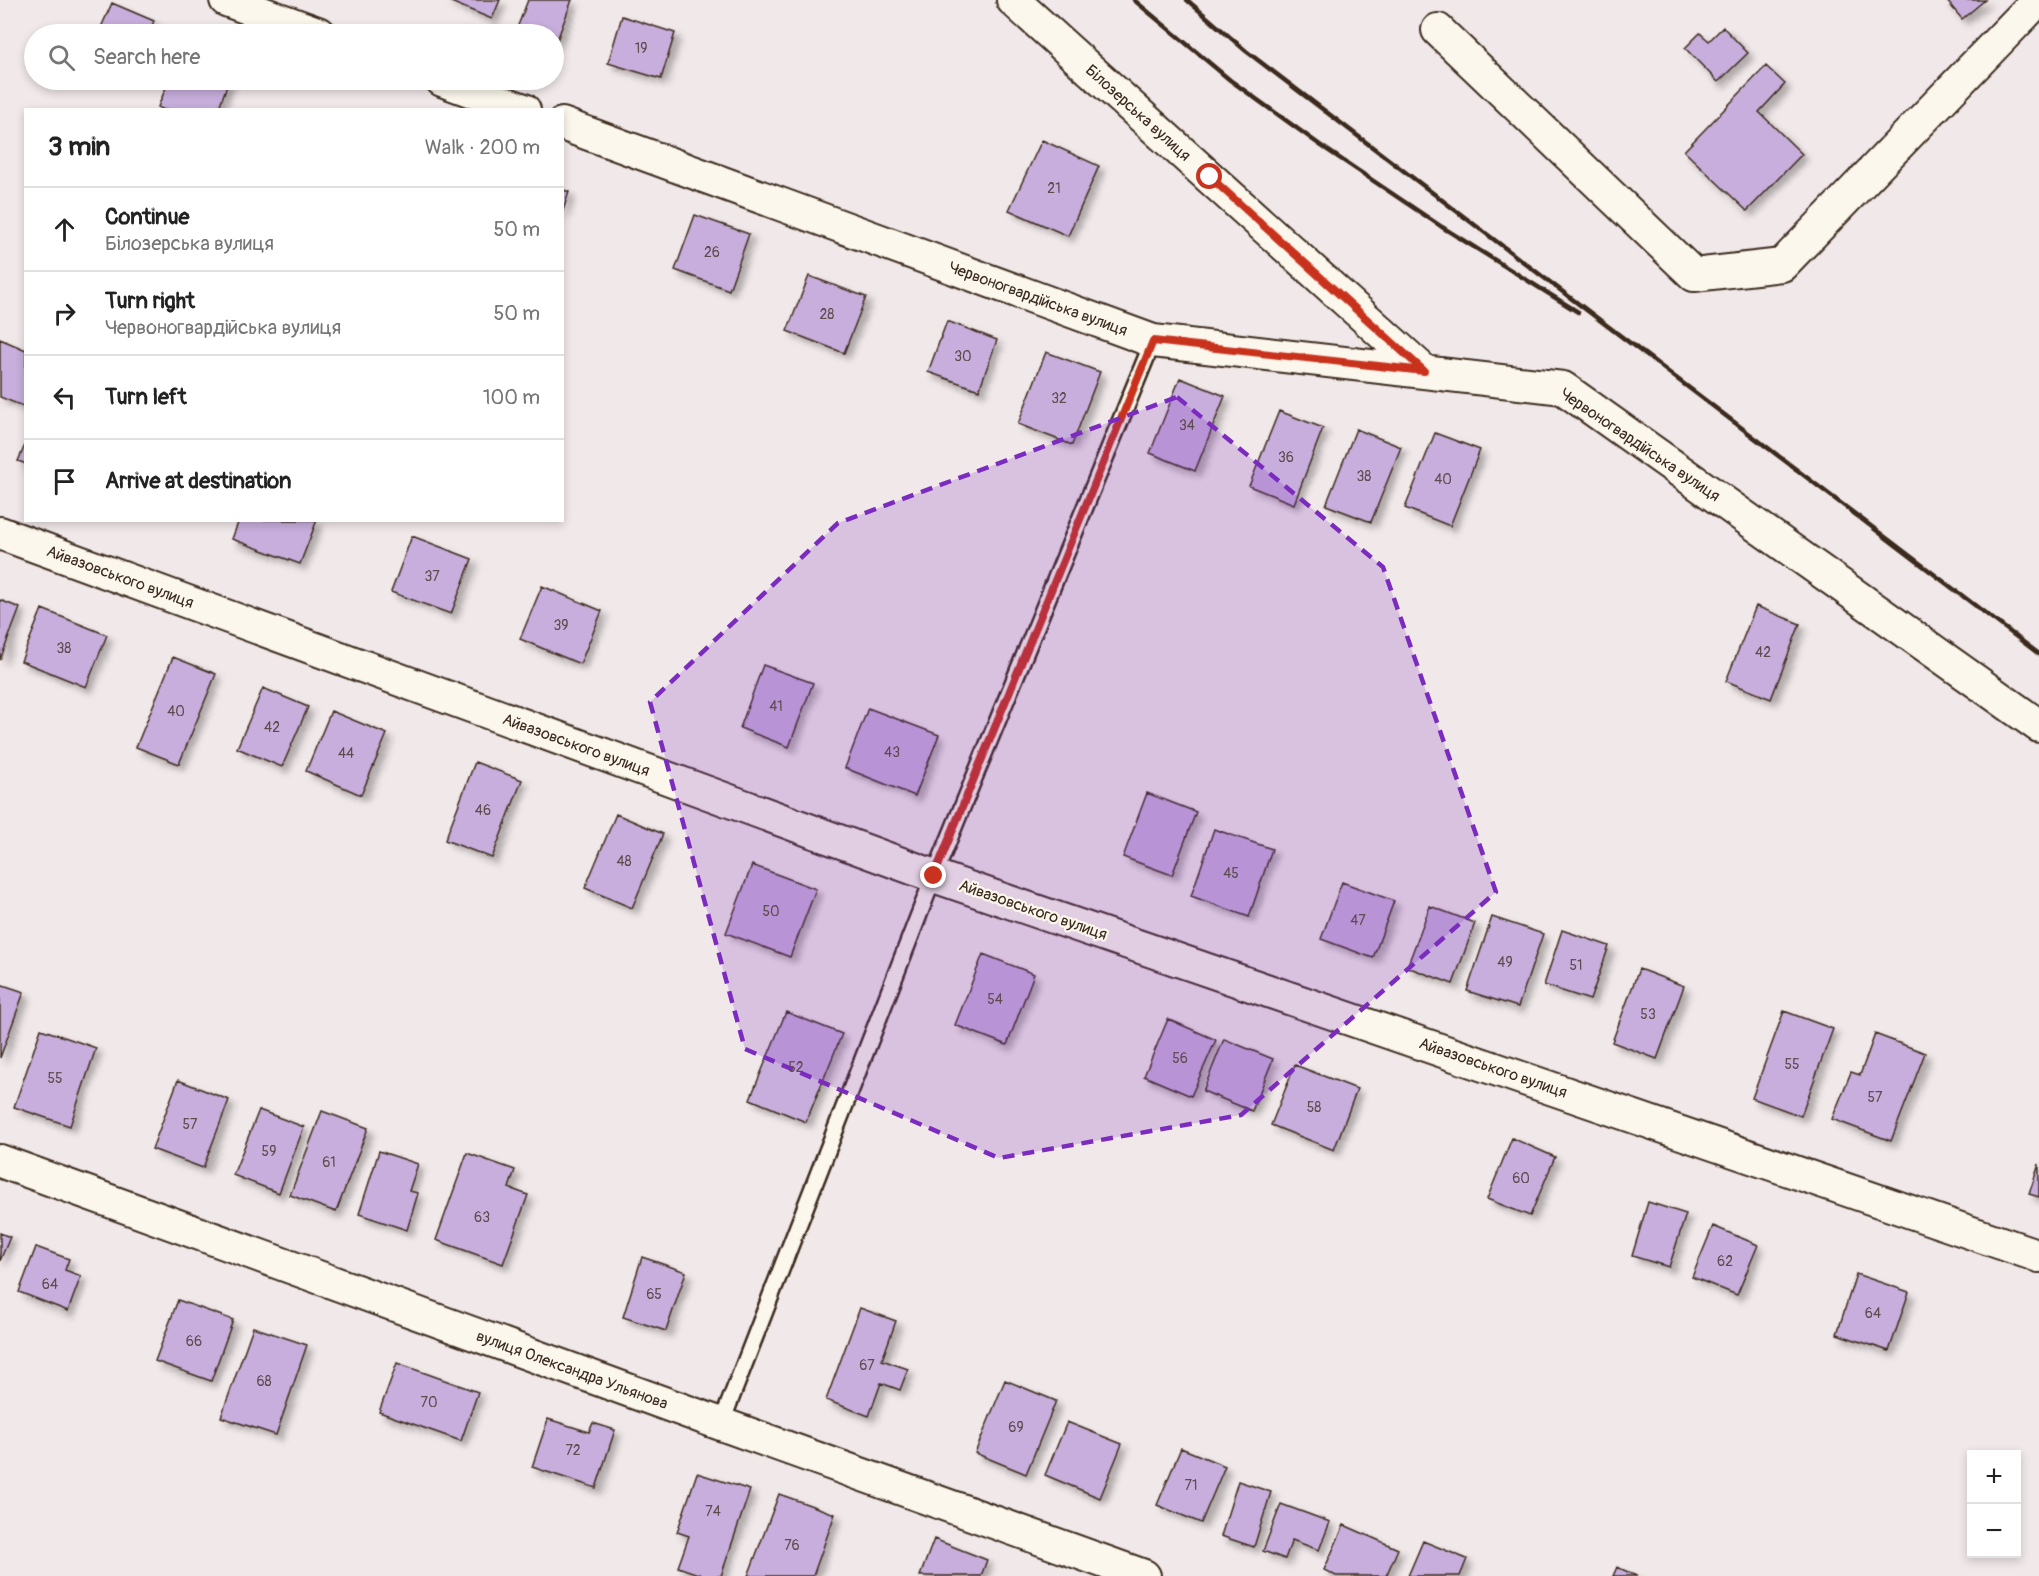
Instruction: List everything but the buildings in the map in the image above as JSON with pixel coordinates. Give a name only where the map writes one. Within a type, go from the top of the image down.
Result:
[{"type":"street","points":[[226,0],[292,24]]},
{"type":"street","name":"Білозерська вулиця","points":[[1012,0],[1424,371]]},
{"type":"street","points":[[1438,30],[1694,275],[1782,265],[2038,0]]},
{"type":"street","points":[[469,90],[519,108]]},
{"type":"street","name":"Червоногвардійська вулиця","points":[[564,125],[1153,341],[1563,388],[2039,726]]},
{"type":"street","name":"Айвазовського вулиця","points":[[0,533],[934,876],[2039,1256]]},
{"type":"street","name":"вулиця Олександра Ульянова","points":[[0,1161],[1144,1576]]},
{"type":"lane","points":[[721,1424],[934,876],[1153,341]]},
{"type":"highlighted area","points":[[1177,397],[1383,567],[1496,892],[1241,1115],[999,1158],[745,1049],[650,702],[838,523]]},
{"type":"railway","points":[[1134,0],[1230,80],[1320,145],[1442,227],[1578,312]]},
{"type":"railway","points":[[1187,0],[1246,51],[2039,654]]},
{"type":"route","points":[[934,876],[1153,341],[1424,371],[1210,177]]}]
